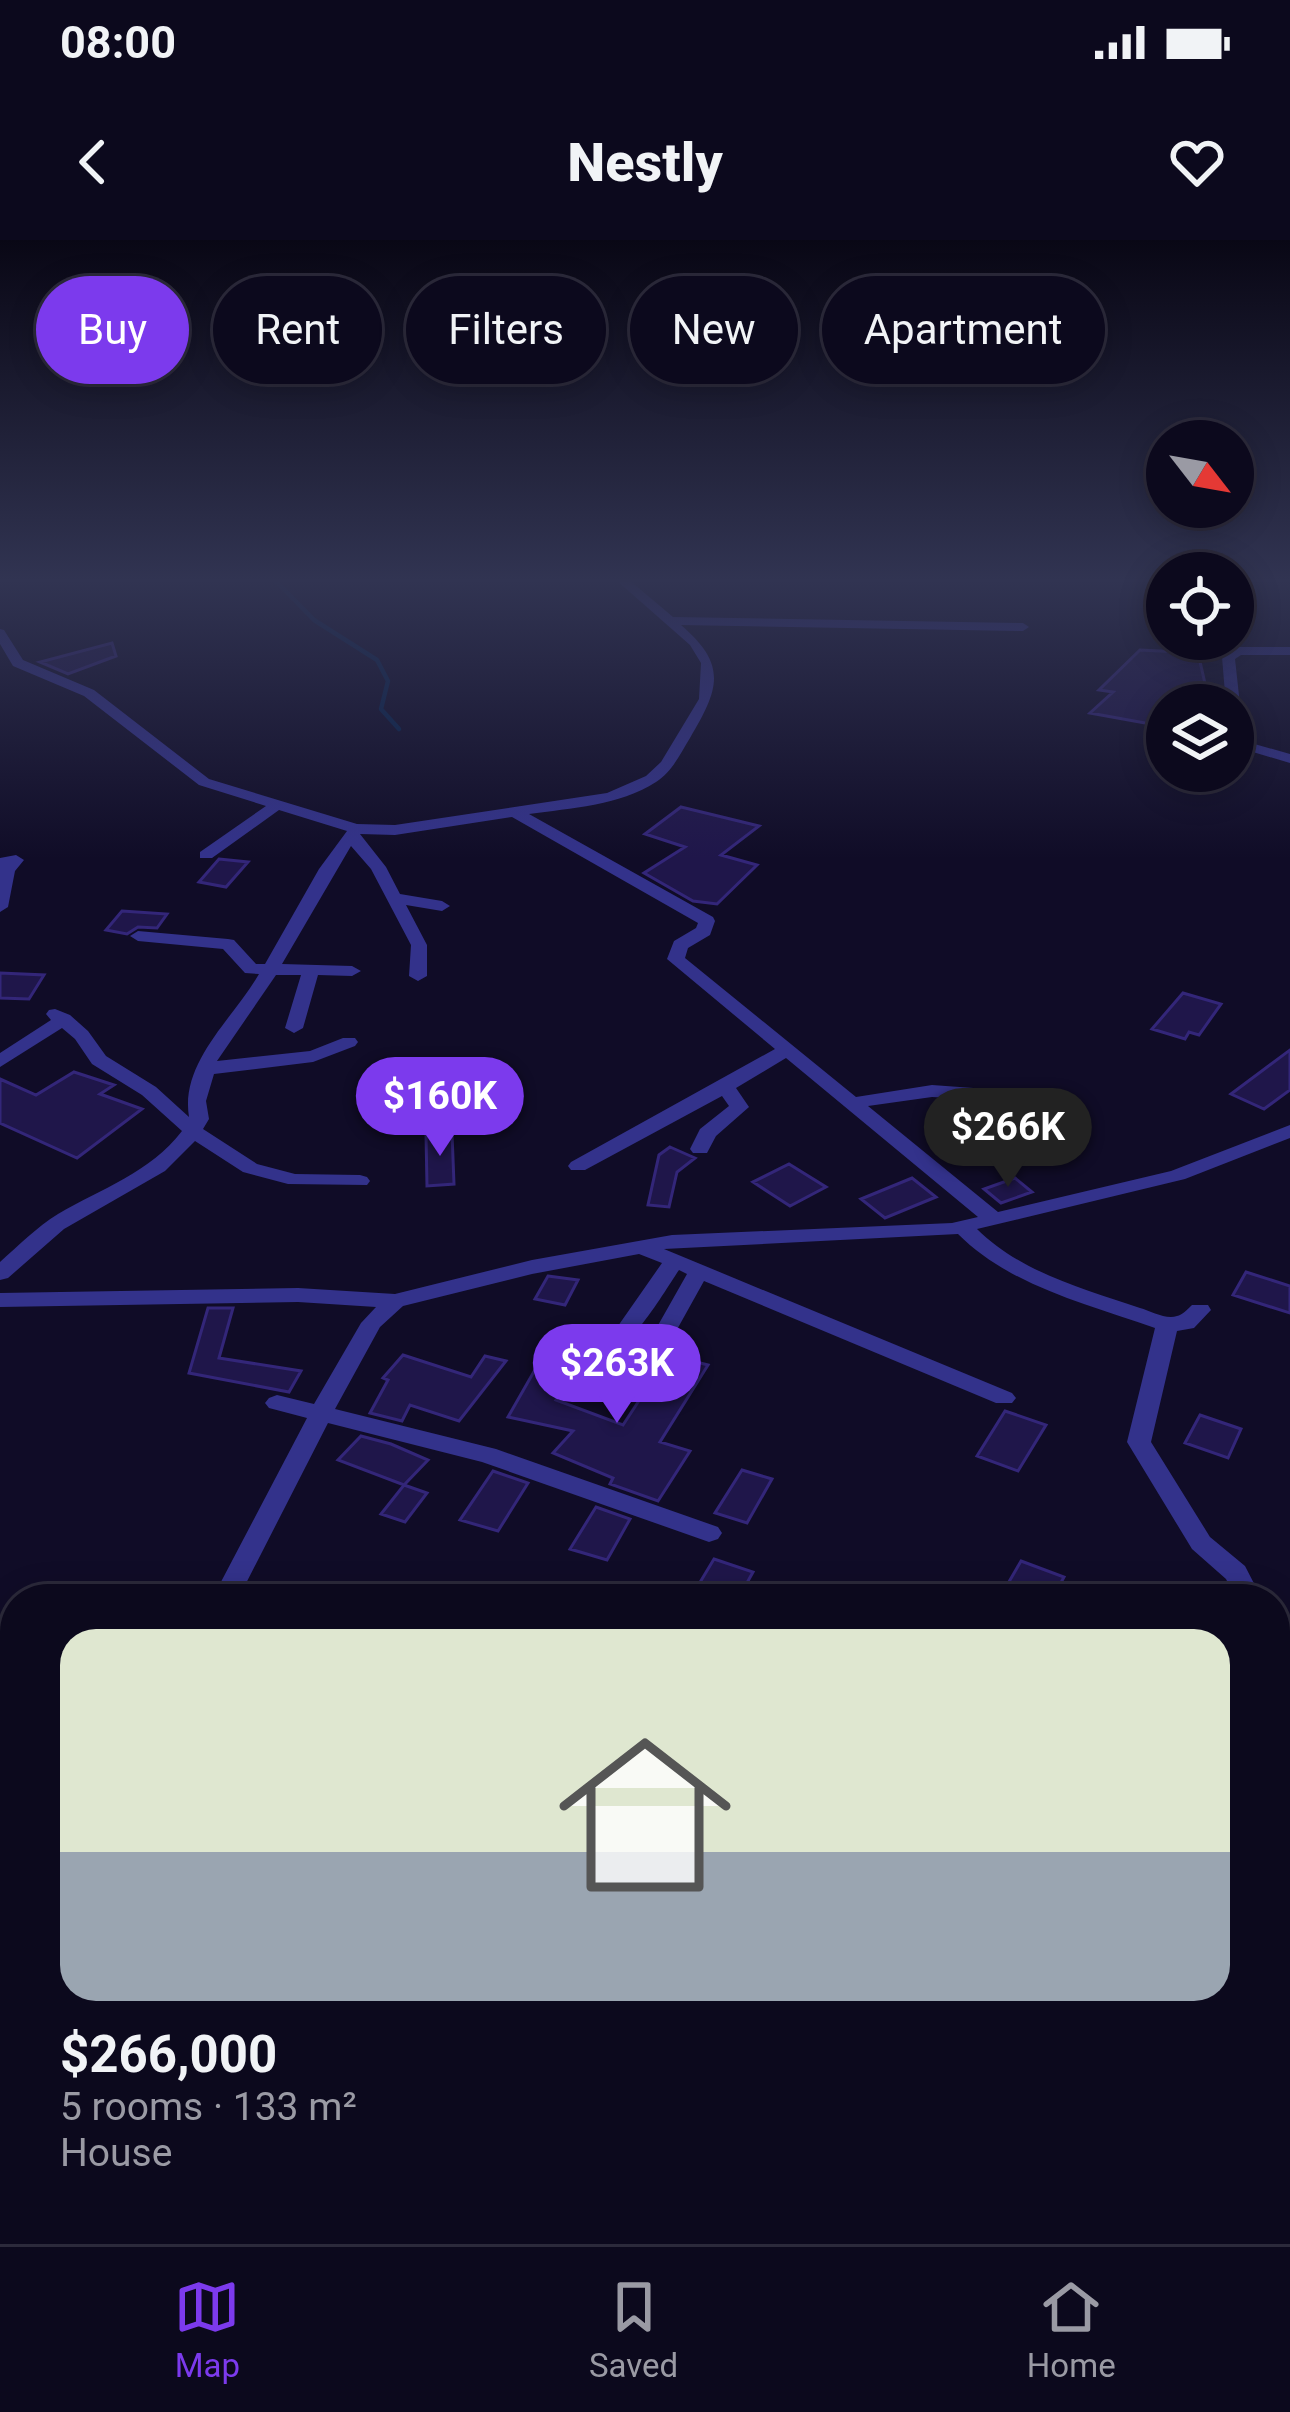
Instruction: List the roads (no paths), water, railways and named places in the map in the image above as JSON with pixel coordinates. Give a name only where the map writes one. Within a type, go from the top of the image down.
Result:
[{"type":"street","points":[[39,673],[105,703],[190,776],[353,832],[518,814],[611,796],[650,779],[667,764],[709,692],[707,673]]},
{"type":"street","points":[[1230,673],[1237,743],[1290,759]]},
{"type":"street","points":[[206,855],[275,806]]},
{"type":"street","points":[[518,814],[707,922],[704,931],[680,945],[676,959],[996,1221]]},
{"type":"street","points":[[353,832],[378,867],[419,945],[418,976]]},
{"type":"street","points":[[0,1273],[60,1221],[154,1171],[182,1149],[193,1131],[206,1069],[353,832]]},
{"type":"street","points":[[0,863],[16,860],[7,870],[0,907]]},
{"type":"street","points":[[395,898],[442,906]]},
{"type":"street","points":[[138,936],[228,944],[251,969],[352,971]]},
{"type":"street","points":[[294,1028],[310,970]]},
{"type":"street","points":[[0,1061],[59,1016],[99,1060],[250,1168],[295,1180],[360,1180]]},
{"type":"street","points":[[206,1069],[314,1056],[350,1042]]},
{"type":"street","points":[[578,1166],[785,1051]]},
{"type":"street","points":[[700,1149],[707,1133],[739,1107],[726,1086]]},
{"type":"street","points":[[851,1103],[932,1091],[1008,1095]]},
{"type":"street","points":[[0,1300],[298,1295],[395,1301],[638,1246],[721,1237],[871,1235],[996,1221],[1178,1175],[1283,1139]]},
{"type":"street","points":[[963,1227],[979,1247],[1031,1273],[1167,1324],[1186,1323],[1201,1310]]},
{"type":"street","points":[[638,1246],[1004,1398]]},
{"type":"street","points":[[590,1358],[626,1331],[675,1261]]},
{"type":"street","points":[[642,1373],[699,1271]]},
{"type":"street","points":[[233,1584],[372,1323],[395,1301]]},
{"type":"street","points":[[1167,1324],[1139,1442],[1201,1543],[1236,1573],[1242,1584]]},
{"type":"street","points":[[277,1403],[488,1455],[709,1533]]},
{"type":"waterway","points":[[384,673],[388,681],[381,709],[399,729]]}]
